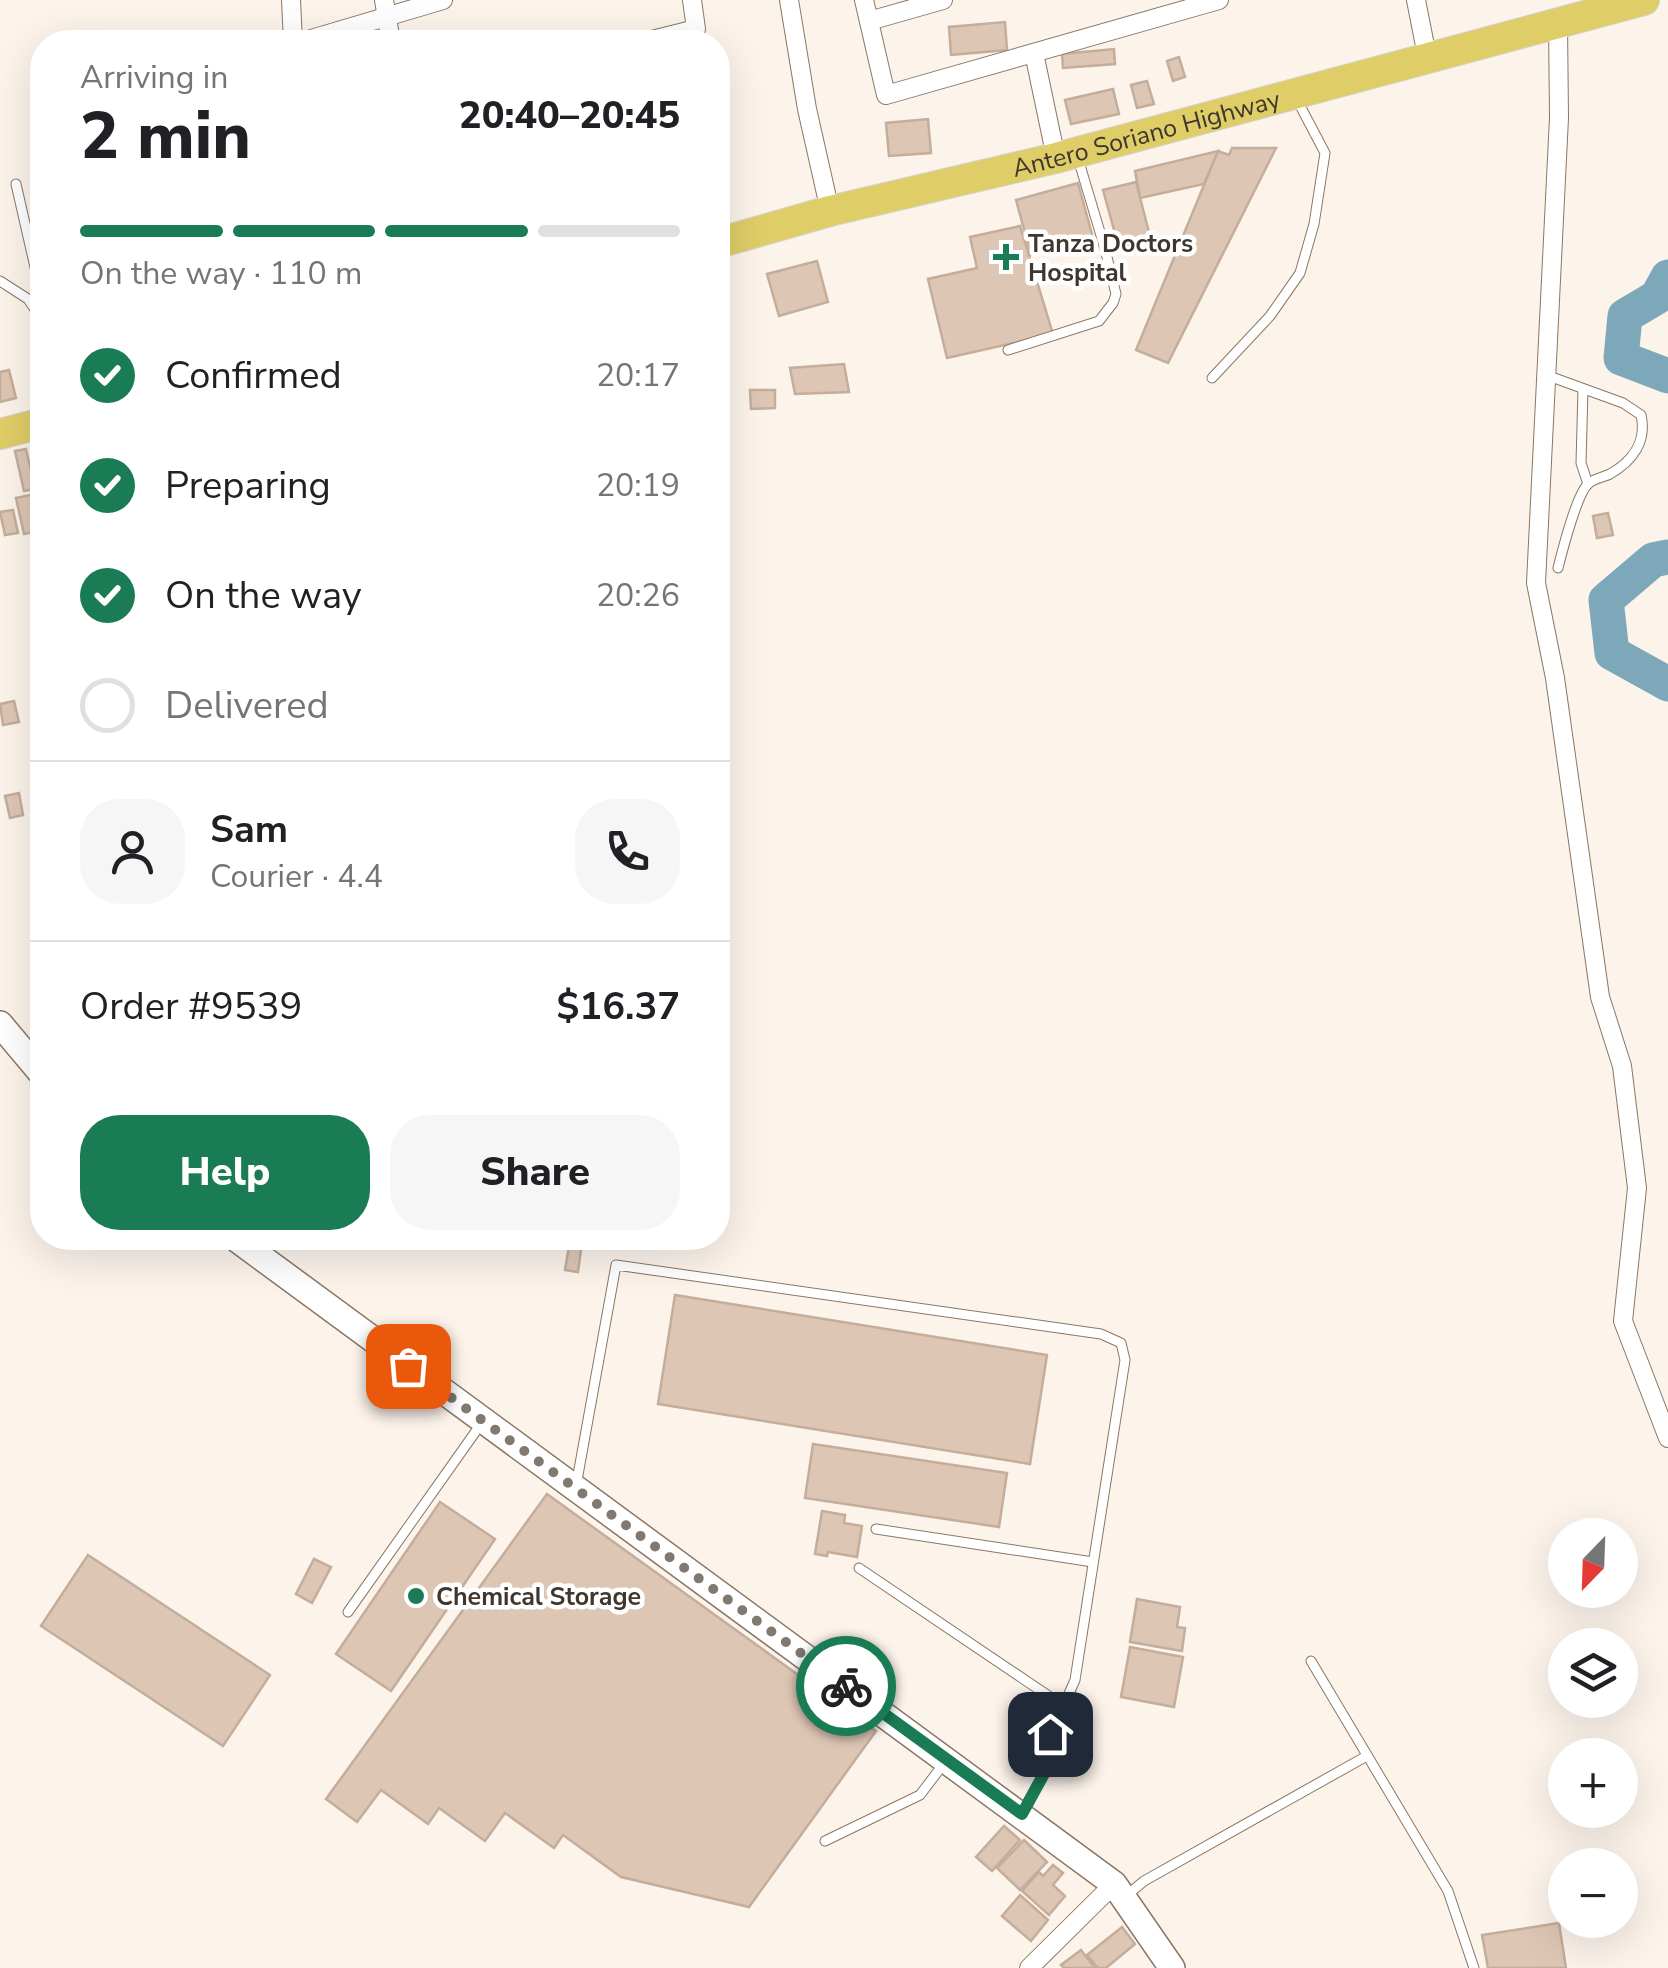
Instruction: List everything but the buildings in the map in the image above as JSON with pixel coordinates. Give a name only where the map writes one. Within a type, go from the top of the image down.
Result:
[{"type":"main road","name":"Antero Soriano Highway","points":[[730,240],[1067,156],[1603,11],[1668,6]]},
{"type":"main road","points":[[0,434],[30,425]]},
{"type":"street","points":[[292,0],[296,30]]},
{"type":"street","points":[[329,30],[384,9],[443,0]]},
{"type":"street","points":[[692,0],[696,29],[692,30]]},
{"type":"street","points":[[789,0],[807,109],[830,212]]},
{"type":"street","points":[[864,0],[886,95],[1220,0]]},
{"type":"street","points":[[868,21],[943,0]]},
{"type":"street","points":[[1416,0],[1427,56]]},
{"type":"street","points":[[1603,11],[1559,118],[1536,583],[1555,678],[1600,997],[1622,1066],[1636,1188],[1623,1321],[1668,1438]]},
{"type":"street","points":[[1034,54],[1067,156]]},
{"type":"street","points":[[0,1024],[30,1060]]},
{"type":"street","points":[[251,1250],[1022,1814],[1120,1890],[1172,1968]]},
{"type":"street","points":[[1029,1968],[1120,1890]]},
{"type":"lane","points":[[1212,378],[1270,316],[1300,273],[1314,224],[1325,153],[1294,95]]},
{"type":"lane","points":[[1008,350],[1099,321],[1116,294],[1109,264],[1067,156]]},
{"type":"lane","points":[[16,184],[30,245]]},
{"type":"lane","points":[[0,281],[30,302]]},
{"type":"lane","points":[[1546,375],[1623,403],[1641,415],[1644,429],[1628,462],[1588,484]]},
{"type":"lane","points":[[1558,568],[1588,484],[1582,463],[1584,389]]},
{"type":"lane","points":[[576,1488],[616,1265],[1101,1334],[1121,1343],[1125,1360],[1075,1680],[1050,1734],[1046,1770],[1022,1814]]},
{"type":"lane","points":[[348,1612],[483,1422]]},
{"type":"lane","points":[[876,1529],[1093,1562]]},
{"type":"lane","points":[[859,1568],[1062,1706]]},
{"type":"lane","points":[[1311,1661],[1448,1890],[1474,1968]]},
{"type":"lane","points":[[1120,1890],[1144,1881],[1365,1756]]},
{"type":"lane","points":[[825,1841],[920,1795],[947,1760]]},
{"type":"waterway","points":[[1668,277],[1657,297],[1625,316],[1621,358],[1668,376]]},
{"type":"waterway","points":[[1668,557],[1653,560],[1606,600],[1612,653],[1668,684]]},
{"type":"way so far","points":[[408,1366],[846,1686]]},
{"type":"place","name":"Tanza Doctors Hospital","points":[[1006,257]]},
{"type":"place","name":"Chemical Storage","points":[[416,1596]]},
{"type":"route","points":[[846,1686],[1022,1814],[1046,1770],[1050,1734]]}]
